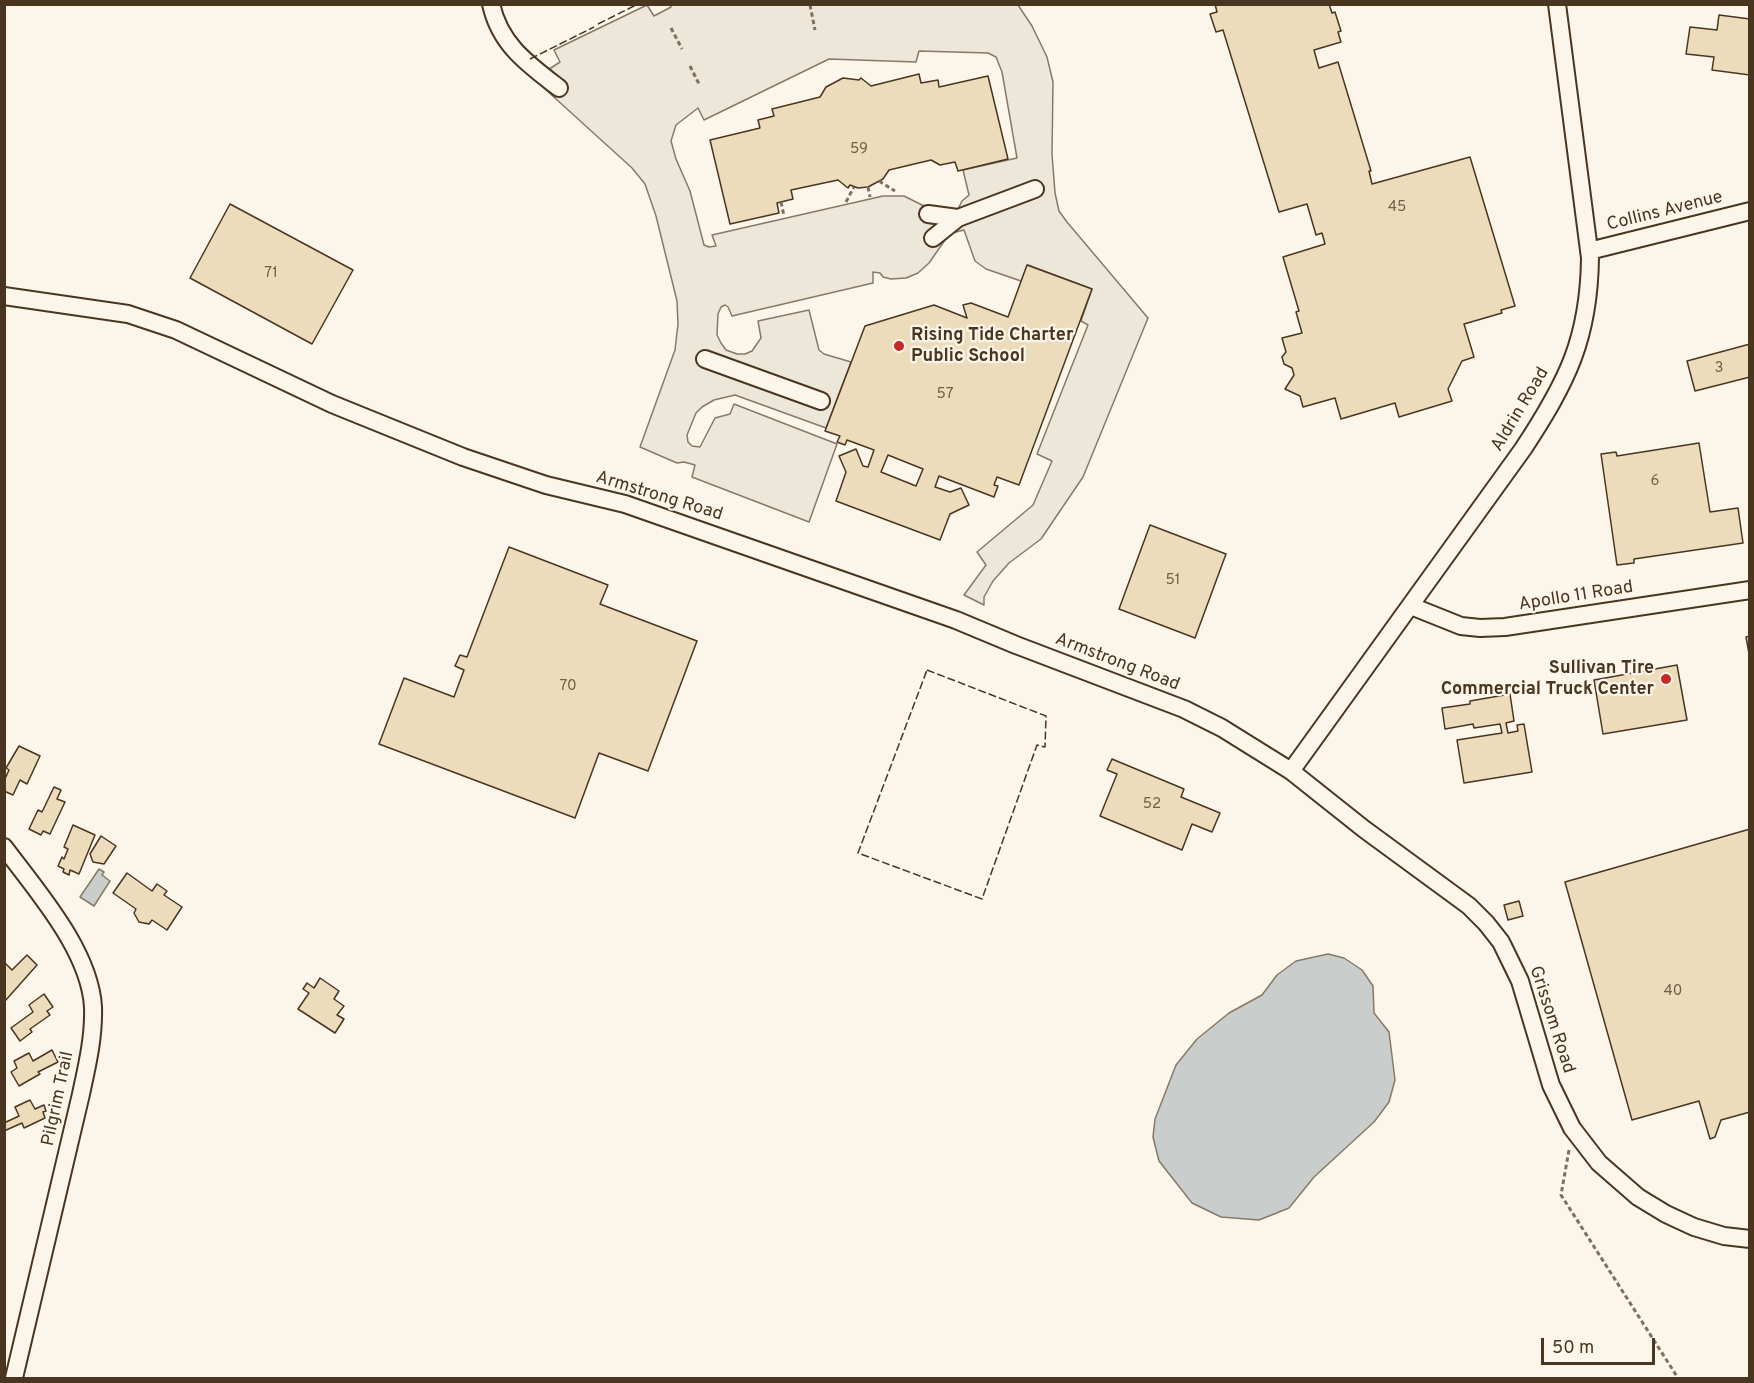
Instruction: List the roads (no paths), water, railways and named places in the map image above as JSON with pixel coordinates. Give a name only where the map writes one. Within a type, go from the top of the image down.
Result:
[{"type":"street","points":[[491,4],[495,20],[505,40],[527,64],[559,88]]},
{"type":"street","name":"Aldrin Road","points":[[1291,771],[1411,606],[1550,408],[1577,350],[1589,292],[1589,251],[1557,4]]},
{"type":"street","points":[[933,238],[958,219],[1035,189]]},
{"type":"street","name":"Collins Avenue","points":[[1589,251],[1749,211]]},
{"type":"street","points":[[928,214],[958,219]]},
{"type":"street","name":"Armstrong Road","points":[[4,296],[128,314],[176,330],[332,405],[463,457],[544,485],[625,504],[710,533],[956,620],[1184,709],[1222,728],[1291,771]]},
{"type":"street","points":[[705,359],[821,401]]},
{"type":"street","name":"Apollo 11 Road","points":[[1411,606],[1461,626],[1505,627],[1749,590]]},
{"type":"street","name":"Grissom Road","points":[[1291,771],[1364,829],[1469,906],[1496,935],[1521,981],[1551,1085],[1572,1128],[1599,1163],[1638,1197],[1666,1214],[1694,1227],[1724,1236],[1749,1239]]},
{"type":"street","name":"Pilgrim Trail","points":[[4,847],[68,938],[87,976],[93,1006],[90,1049],[81,1094],[14,1378]]},
{"type":"place","name":"Rising Tide Charter Public School","points":[[899,346]]},
{"type":"place","name":"Sullivan Tire Commercial Truck Center","points":[[1666,679]]}]
